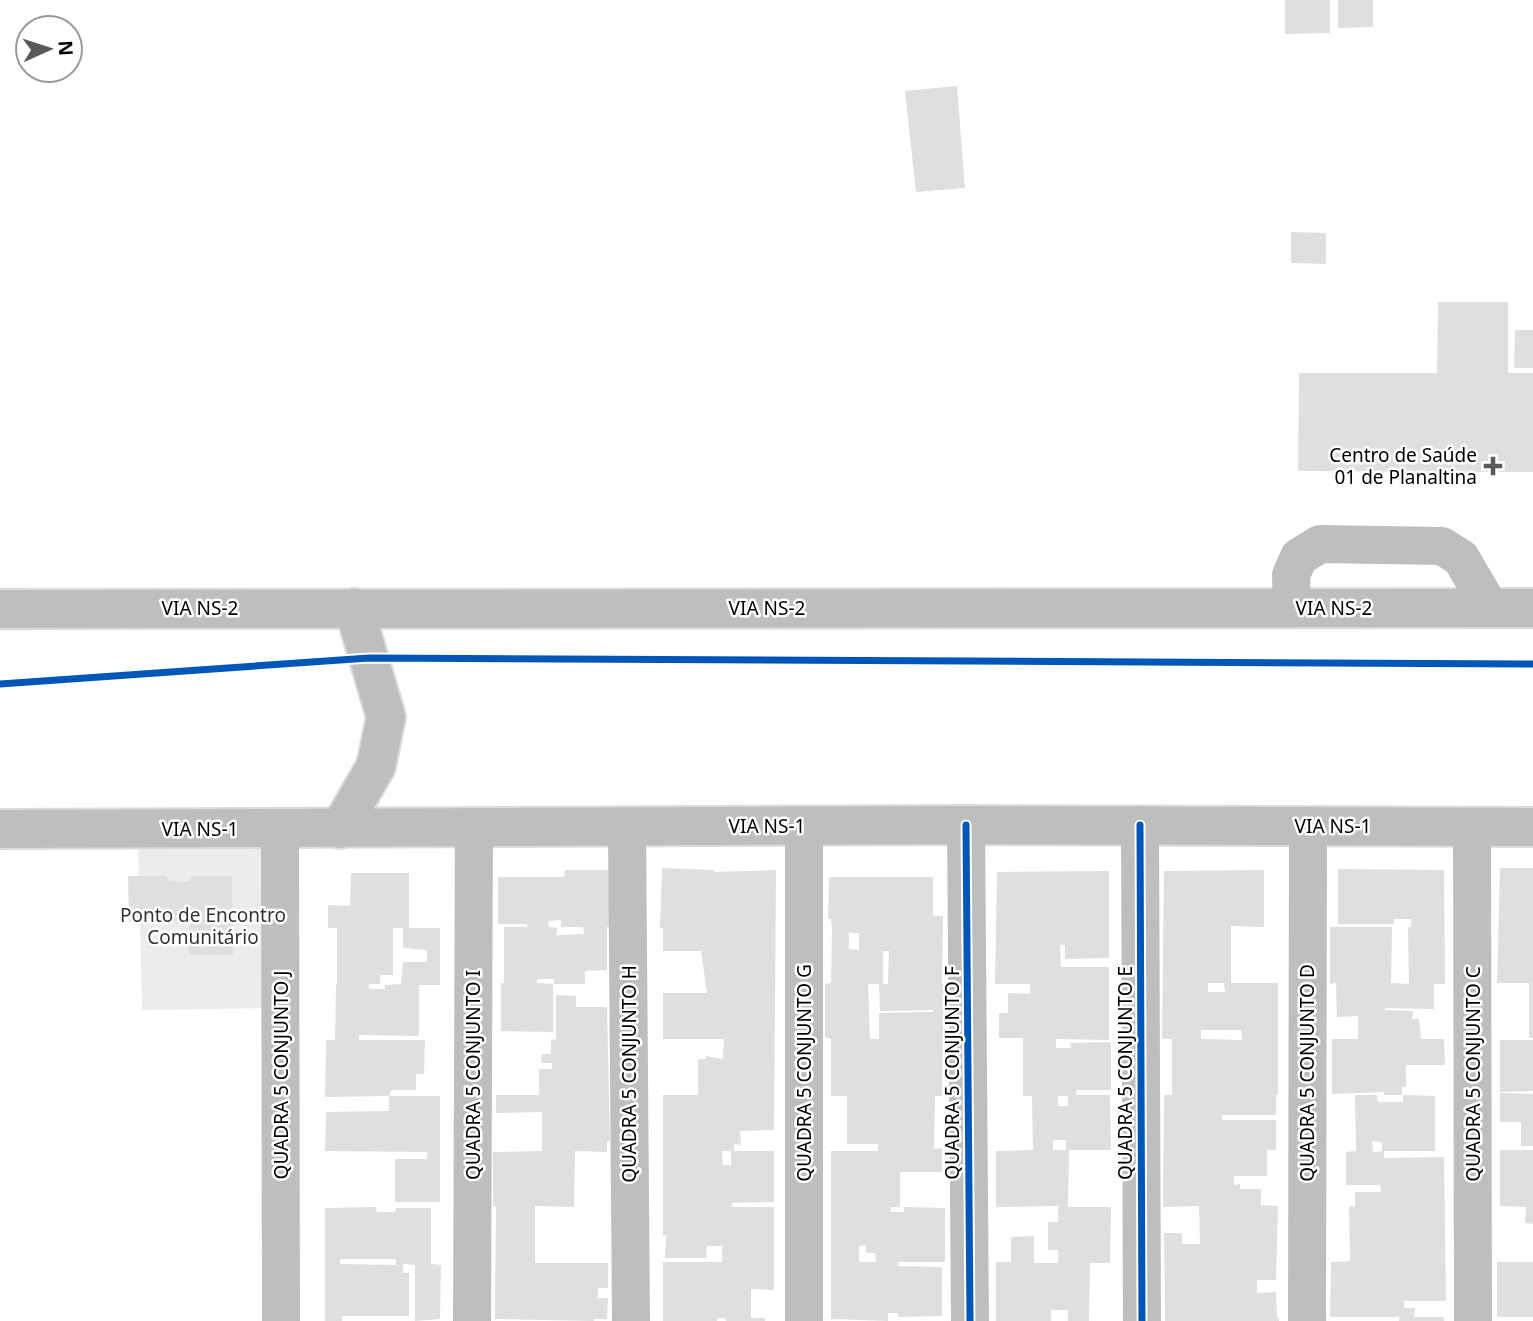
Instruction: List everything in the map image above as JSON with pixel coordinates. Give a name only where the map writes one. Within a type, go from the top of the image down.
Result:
[{"type":"street","points":[[1292,608],[1292,575],[1298,557],[1320,544],[1442,546],[1461,558],[1490,608]]},
{"type":"street","name":"VIA NS-2","points":[[0,608],[1533,608]]},
{"type":"street","points":[[341,829],[376,766],[386,717],[354,608]]},
{"type":"street","name":"VIA NS-1","points":[[0,829],[280,830],[966,825],[1533,827]]},
{"type":"street","name":"QUADRA 5 CONJUNTO F","points":[[966,825],[970,1321]]},
{"type":"street","name":"QUADRA 5 CONJUNTO E","points":[[1140,825],[1142,1321]]},
{"type":"street","name":"QUADRA 5 CONJUNTO G","points":[[804,826],[804,1321]]},
{"type":"street","name":"QUADRA 5 CONJUNTO D","points":[[1307,1321],[1308,826]]},
{"type":"street","name":"QUADRA 5 CONJUNTO H","points":[[627,827],[631,1321]]},
{"type":"street","name":"QUADRA 5 CONJUNTO C","points":[[1472,827],[1473,1321]]},
{"type":"street","name":"QUADRA 5 CONJUNTO I","points":[[472,1321],[474,828]]},
{"type":"street","name":"QUADRA 5 CONJUNTO J","points":[[280,830],[281,1321]]},
{"type":"green space","name":"Ponto de Encontro Comunitário","points":[[138,844],[263,844],[271,1008],[142,1010]]},
{"type":"building","points":[[1285,0],[1330,0],[1330,33],[1285,34]]},
{"type":"building","points":[[1338,0],[1373,0],[1373,27],[1338,28]]},
{"type":"building","points":[[957,86],[965,188],[916,192],[905,91]]},
{"type":"building","points":[[1291,232],[1326,233],[1326,264],[1291,263]]},
{"type":"building","points":[[1438,302],[1508,302],[1508,373],[1533,373],[1533,472],[1298,471],[1299,373],[1437,373]]},
{"type":"building","points":[[1515,330],[1533,330],[1533,368],[1514,368]]},
{"type":"building","points":[[662,868],[714,872],[776,870],[774,1130],[740,1131],[741,1145],[734,1144],[734,1151],[774,1151],[774,1202],[732,1203],[732,1207],[774,1207],[774,1290],[751,1289],[751,1318],[765,1318],[765,1321],[726,1321],[725,1318],[717,1318],[717,1321],[663,1321],[663,1262],[722,1262],[722,1246],[707,1246],[706,1258],[665,1258],[663,1095],[698,1095],[698,1059],[706,1059],[706,1056],[723,1059],[724,1039],[663,1039],[663,993],[707,993],[701,951],[663,951],[663,928],[660,928]],"holes":[[[722,1151],[731,1151],[731,1165],[723,1165]]]},
{"type":"building","points":[[1500,868],[1533,868],[1533,1038],[1529,1038],[1529,983],[1497,983]]},
{"type":"building","points":[[1338,869],[1444,870],[1445,984],[1434,984],[1434,1009],[1385,1010],[1413,1011],[1412,1019],[1419,1019],[1421,1039],[1444,1039],[1445,1065],[1406,1065],[1406,1087],[1402,1087],[1402,1095],[1384,1095],[1384,1092],[1332,1094],[1332,1039],[1358,1039],[1358,1016],[1337,1017],[1336,983],[1330,984],[1330,927],[1392,927],[1391,983],[1409,984],[1408,927],[1411,927],[1411,919],[1394,919],[1394,924],[1338,924]]},
{"type":"building","points":[[565,870],[610,870],[607,970],[585,971],[585,984],[554,984],[554,979],[537,979],[537,983],[553,984],[553,1032],[501,1031],[504,927],[527,927],[527,924],[498,924],[498,877],[564,877]],"holes":[[[561,920],[561,927],[583,927],[584,934],[557,935],[557,928],[549,927],[548,921]]]},
{"type":"building","points":[[1264,870],[1264,927],[1231,926],[1231,983],[1278,983],[1276,1115],[1222,1115],[1222,1120],[1276,1120],[1276,1150],[1267,1150],[1267,1176],[1234,1176],[1234,1185],[1240,1184],[1240,1189],[1261,1189],[1261,1205],[1278,1206],[1276,1280],[1257,1280],[1257,1293],[1276,1292],[1279,1321],[1165,1321],[1164,1233],[1182,1233],[1182,1244],[1200,1244],[1199,1206],[1163,1207],[1164,1095],[1172,1095],[1172,1039],[1162,1039],[1164,871]],"holes":[[[1208,983],[1224,983],[1225,992],[1208,992]],[[1201,1030],[1241,1030],[1242,1040],[1201,1039]]]},
{"type":"building","points":[[1109,871],[1109,958],[1065,959],[1065,945],[1060,945],[1061,967],[1109,967],[1109,1040],[1056,1039],[1056,1048],[1071,1048],[1070,1043],[1111,1042],[1111,1090],[1077,1090],[1076,1095],[1110,1095],[1111,1150],[1069,1150],[1068,1207],[1111,1207],[1110,1263],[1090,1263],[1089,1321],[1068,1321],[1068,1310],[1051,1310],[1051,1321],[996,1321],[996,1262],[1011,1262],[1011,1237],[1034,1236],[1034,1263],[1058,1263],[1058,1250],[1048,1250],[1048,1222],[1058,1222],[1058,1206],[996,1207],[996,1151],[1033,1150],[1032,1096],[1023,1096],[1023,1038],[999,1038],[999,1013],[1008,1013],[1008,993],[1030,994],[1030,984],[995,984],[997,872]],"holes":[[[1058,1096],[1068,1096],[1068,1106],[1058,1106]],[[1053,1140],[1066,1140],[1066,1150],[1053,1150]]]},
{"type":"building","points":[[351,873],[409,873],[409,928],[440,928],[440,985],[419,985],[419,1036],[359,1035],[359,1040],[425,1040],[424,1074],[416,1074],[416,1090],[391,1090],[390,1096],[440,1096],[440,1202],[395,1202],[395,1159],[427,1159],[427,1152],[325,1151],[326,1112],[389,1111],[389,1096],[325,1097],[326,1040],[335,1040],[337,984],[337,928],[328,928],[328,905],[350,906]],"holes":[[[393,928],[403,928],[403,948],[427,950],[427,962],[403,962],[401,984],[385,985],[385,989],[369,989],[369,984],[380,984],[380,975],[393,975]]]},
{"type":"building","points":[[128,876],[165,876],[170,881],[188,882],[193,876],[232,876],[233,955],[189,955],[189,921],[175,921],[169,916],[152,916],[147,922],[129,922]]},
{"type":"building","points":[[829,877],[933,877],[933,916],[943,916],[942,1096],[935,1096],[934,1149],[942,1148],[942,1172],[900,1172],[900,1207],[891,1207],[891,1212],[904,1212],[904,1207],[945,1208],[945,1262],[898,1262],[898,1266],[942,1267],[942,1316],[898,1317],[898,1313],[888,1313],[888,1321],[831,1319],[831,1151],[878,1151],[878,1144],[847,1144],[847,1096],[831,1096],[831,1039],[825,1037],[825,984],[831,983],[832,928],[831,919],[828,919]],"holes":[[[849,933],[859,933],[859,950],[849,949]],[[883,951],[889,951],[888,984],[883,984]],[[868,984],[879,984],[880,1011],[933,1010],[879,1013],[879,1039],[870,1039]],[[866,1245],[866,1253],[875,1253],[876,1262],[859,1262],[859,1246]]]},
{"type":"building","points":[[556,995],[576,996],[576,1007],[607,1007],[610,1141],[607,1141],[607,1152],[575,1151],[574,1207],[535,1206],[535,1263],[608,1263],[608,1288],[598,1288],[598,1298],[608,1298],[607,1319],[495,1319],[496,1207],[493,1206],[493,1152],[542,1151],[542,1112],[496,1113],[496,1095],[539,1095],[539,1069],[552,1069],[552,1063],[541,1063],[542,1054],[551,1054],[551,1039],[556,1040]]},
{"type":"building","points":[[1500,1040],[1533,1040],[1533,1091],[1500,1092]]},
{"type":"building","points":[[1500,1093],[1533,1094],[1533,1146],[1521,1146],[1521,1122],[1500,1122]]},
{"type":"building","points":[[1355,1095],[1377,1095],[1378,1102],[1403,1102],[1403,1095],[1435,1096],[1435,1151],[1384,1151],[1384,1158],[1444,1157],[1446,1301],[1404,1301],[1404,1308],[1415,1308],[1414,1317],[1444,1317],[1444,1321],[1399,1321],[1399,1317],[1330,1317],[1331,1262],[1350,1261],[1349,1206],[1355,1207],[1355,1192],[1381,1192],[1380,1185],[1346,1185],[1346,1152],[1356,1151]],"holes":[[[1372,1141],[1382,1142],[1384,1151],[1373,1152]]]},
{"type":"building","points":[[1500,1150],[1533,1150],[1533,1224],[1525,1223],[1526,1207],[1500,1206]]},
{"type":"building","points":[[376,1207],[377,1212],[395,1212],[396,1208],[431,1208],[431,1264],[441,1265],[440,1319],[415,1321],[415,1265],[403,1264],[403,1273],[409,1273],[409,1316],[342,1316],[342,1321],[325,1321],[325,1208]],"holes":[[[340,1259],[396,1259],[396,1265],[340,1264]]]},
{"type":"building","points":[[1497,1262],[1533,1262],[1533,1317],[1497,1317]]},
{"type":"cycle path","points":[[0,684],[369,658],[1533,664]]},
{"type":"cycle path","points":[[966,825],[970,1321]]},
{"type":"cycle path","points":[[1140,825],[1142,1321]]},
{"type":"place","name":"Centro de Saúde 01 de Planaltina","points":[[1493,466]]}]
